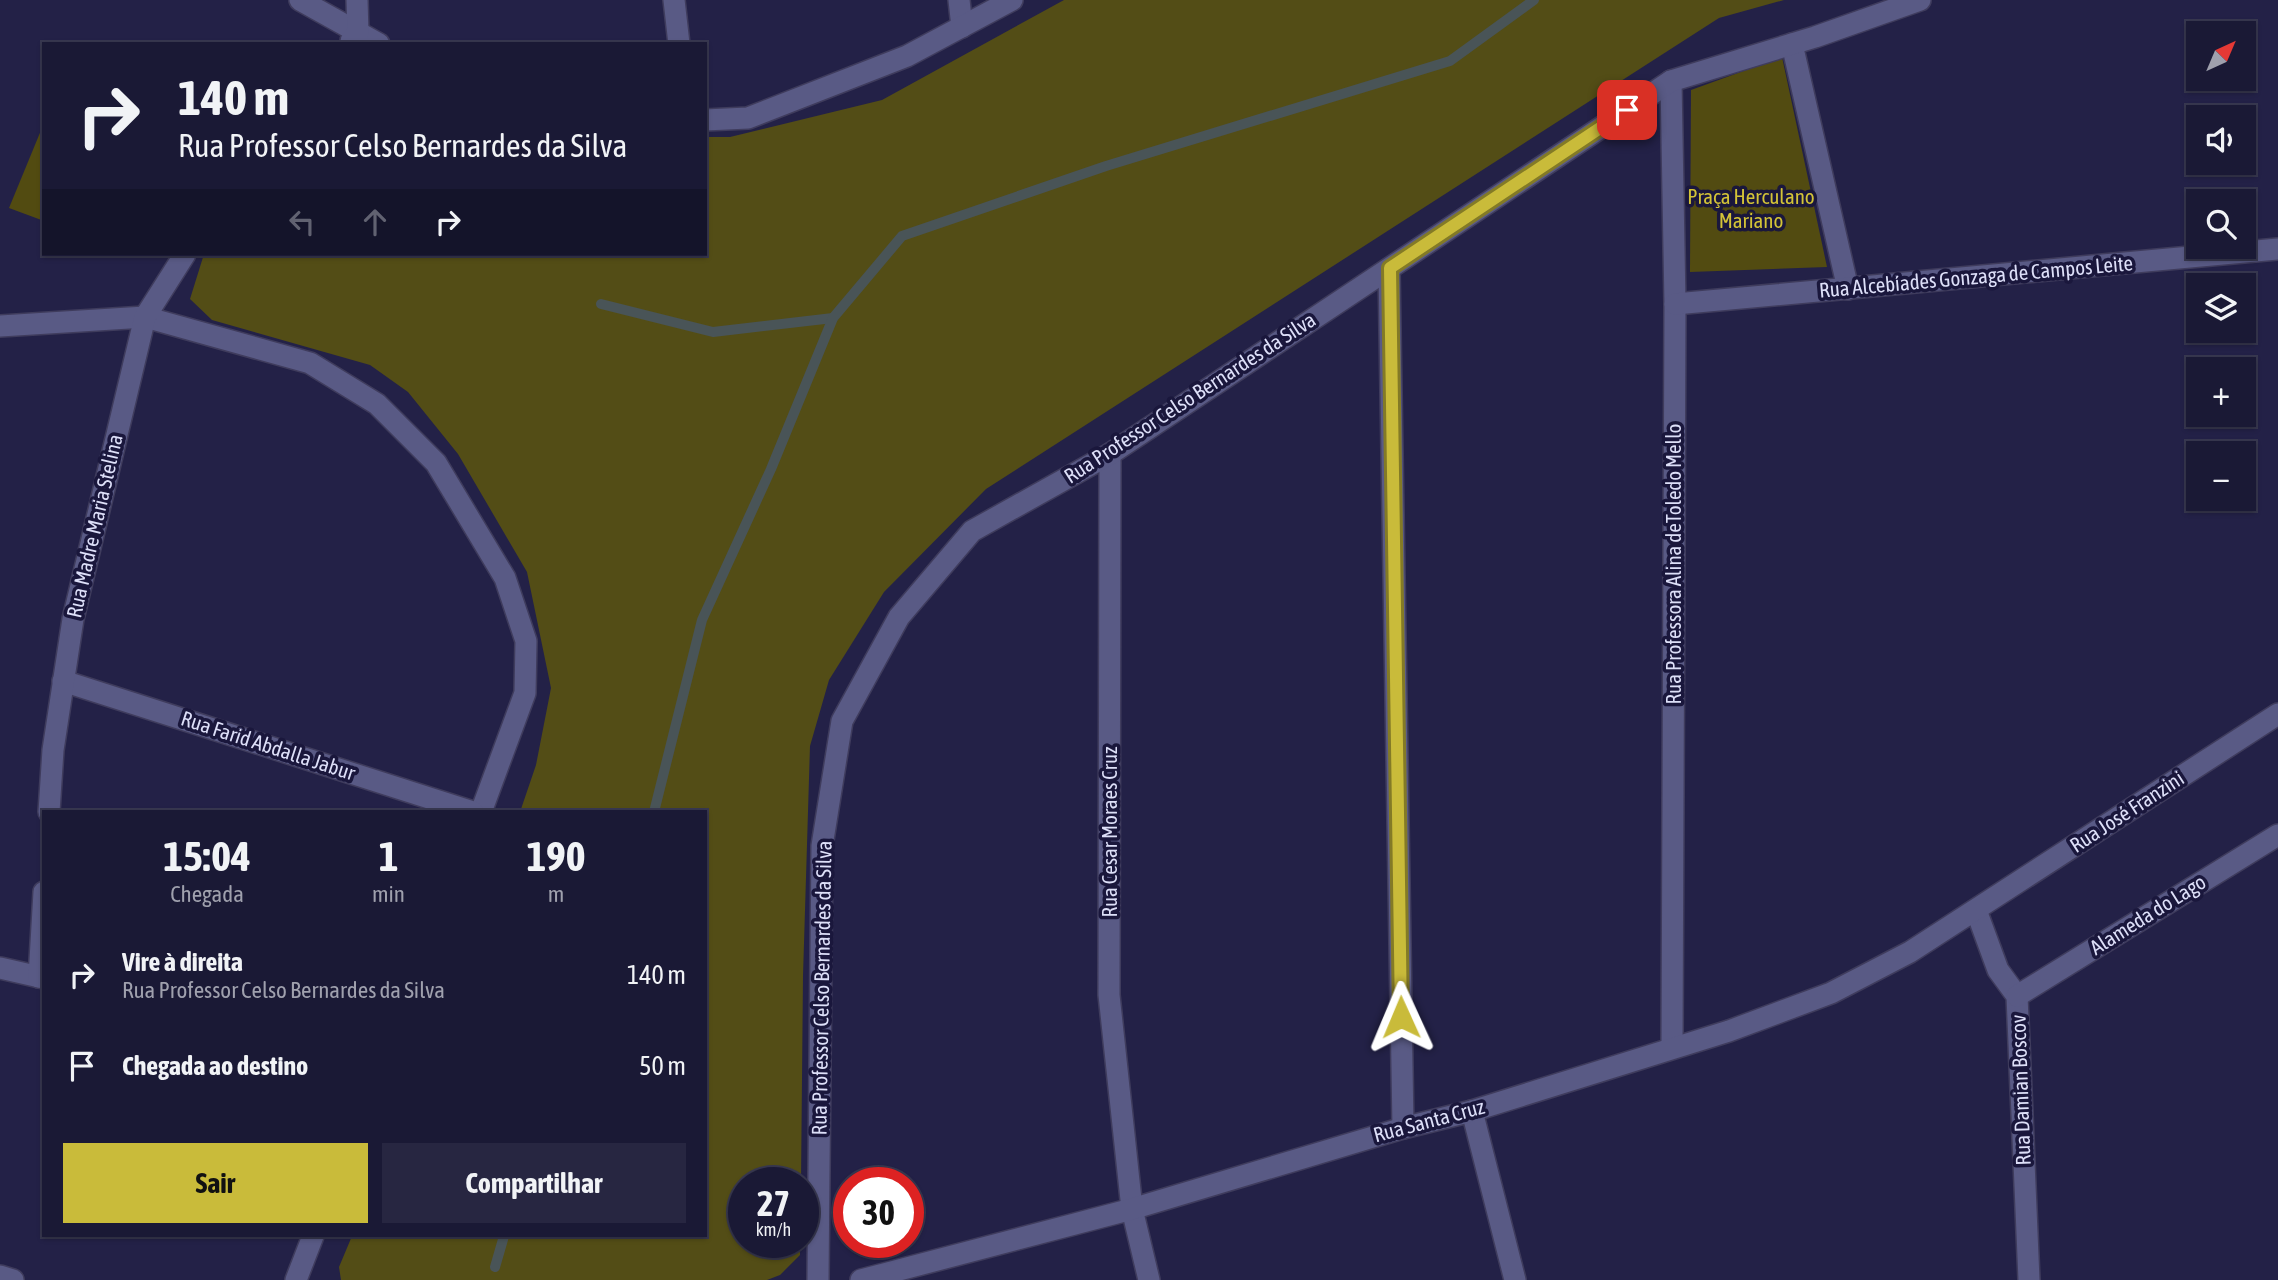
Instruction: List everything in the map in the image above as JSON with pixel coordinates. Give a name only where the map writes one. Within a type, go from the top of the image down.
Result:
[{"type":"street","points":[[300,0],[354,38]]},
{"type":"street","points":[[354,38],[357,0]]},
{"type":"street","points":[[674,0],[679,42]]},
{"type":"street","points":[[959,0],[962,27]]},
{"type":"street","points":[[707,120],[748,118],[907,56],[1012,0]]},
{"type":"street","name":"Rua Professor Celso Bernardes da Silva","points":[[818,1280],[822,846],[842,721],[899,617],[972,531],[1110,454],[1671,81],[1793,44],[1920,0]]},
{"type":"street","points":[[1793,44],[1847,289]]},
{"type":"street","name":"Rua Professora Alina deToledo Mello","points":[[1671,81],[1675,304],[1672,1046]]},
{"type":"street","name":"Rua Alcebíades Gonzaga de Campos Leite","points":[[1675,304],[2278,249]]},
{"type":"street","name":"Rua Madre Maria Stelina","points":[[49,810],[52,750],[73,619],[145,317],[184,256]]},
{"type":"street","points":[[1390,268],[1403,1128]]},
{"type":"street","points":[[0,326],[145,317],[310,363],[377,404],[436,463],[505,578],[526,640],[525,693],[482,810]]},
{"type":"street","name":"Rua Cesar Moraes Cruz","points":[[1110,454],[1109,995],[1132,1209],[1149,1280]]},
{"type":"street","name":"Rua Farid Abdalla Jabur","points":[[63,681],[467,810]]},
{"type":"street","name":"Rua José Franzini","points":[[1976,910],[2278,714]]},
{"type":"street","name":"Alameda do Lago","points":[[2017,996],[2278,835]]},
{"type":"street","name":"Rua Santa Cruz","points":[[862,1280],[1132,1209],[1403,1128],[1472,1111],[1672,1046],[1729,1031],[1831,993],[1910,952],[1976,910]]},
{"type":"street","name":"Rua Damian Boscov","points":[[1976,910],[1998,970],[2017,996],[2029,1280]]},
{"type":"street","points":[[0,968],[41,978],[42,949]]},
{"type":"street","points":[[1472,1111],[1514,1280]]},
{"type":"street","points":[[296,1280],[313,1237]]},
{"type":"street","points":[[0,1276],[13,1280]]},
{"type":"green space","name":"Praça Herculano Mariano","points":[[1782,57],[1827,267],[1690,272],[1691,90]]},
{"type":"green space","points":[[42,128],[42,220],[9,208]]},
{"type":"shaded area","points":[[1064,0],[1784,0],[1719,18],[986,489],[884,592],[829,680],[810,746],[803,976],[801,1167],[728,1167],[728,1258],[797,1258],[780,1275],[767,1280],[341,1280],[339,1267],[352,1237],[707,1237],[707,810],[521,810],[536,765],[551,688],[527,572],[458,454],[408,392],[370,365],[212,320],[190,299],[203,256],[707,256],[707,137],[730,137],[882,100]]},
{"type":"waterway","points":[[654,810],[702,620],[771,469],[833,318],[902,236],[1106,166],[1450,61],[1534,0]]},
{"type":"waterway","points":[[601,304],[713,332],[833,318]]},
{"type":"waterway","points":[[495,1267],[504,1237]]},
{"type":"route","points":[[1401,1017],[1390,268],[1627,110]]}]
